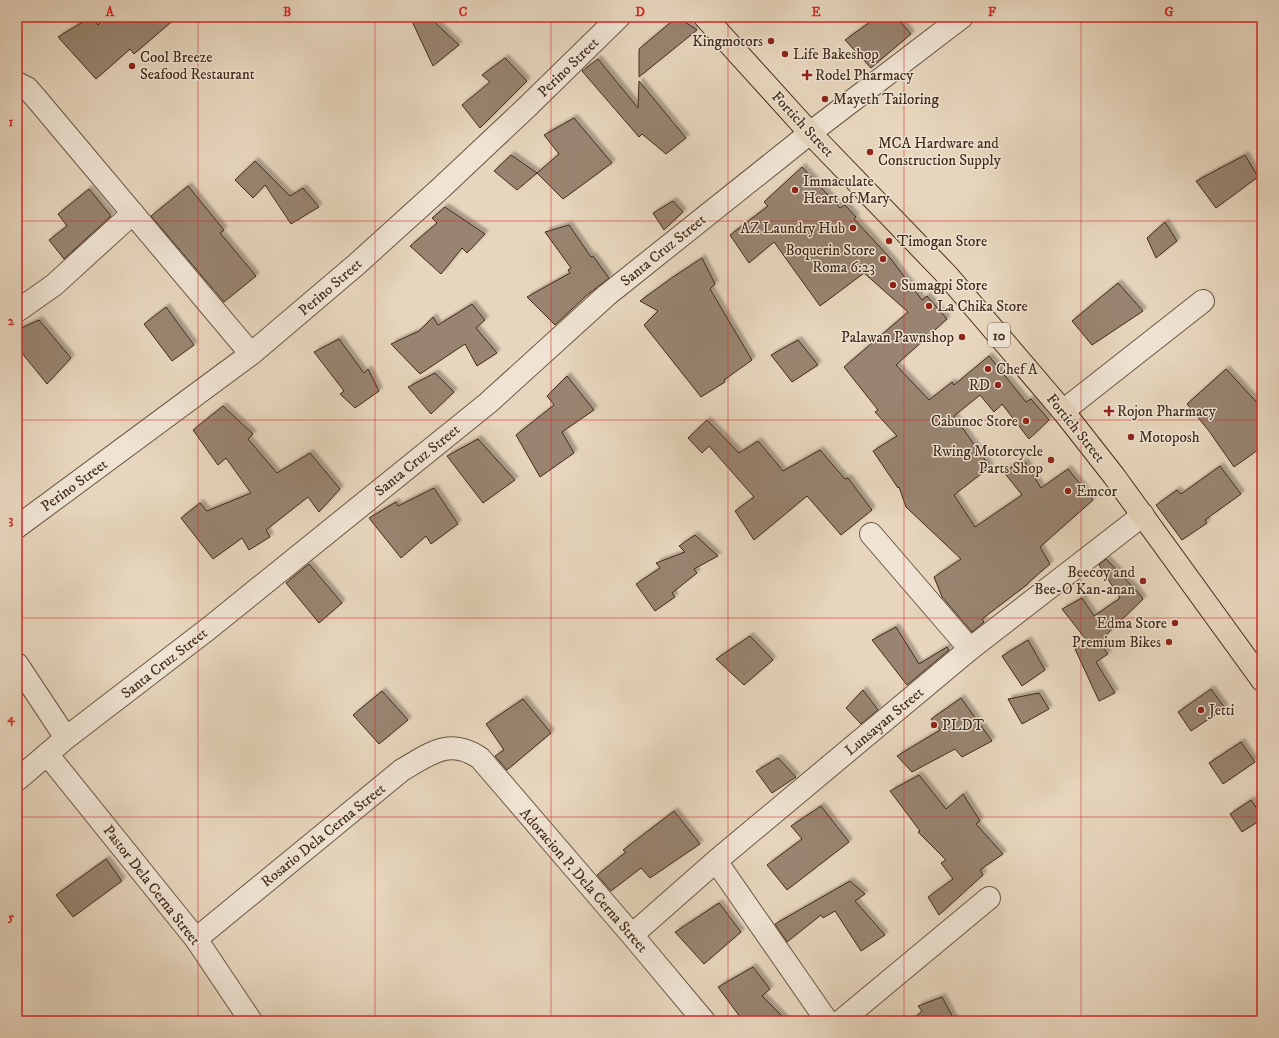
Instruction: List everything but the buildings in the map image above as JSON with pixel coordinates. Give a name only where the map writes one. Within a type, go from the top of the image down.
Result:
[{"type":"highway","name":"Fortich Street","points":[[705,17],[810,133],[947,275],[1063,411],[1144,515],[1262,680]]},
{"type":"street","name":"Perino Street","points":[[17,527],[251,354],[351,269],[442,187],[527,107],[618,17]]},
{"type":"street","name":"Santa Cruz Street","points":[[17,780],[66,738],[208,629],[488,403],[606,295],[810,133],[962,17]]},
{"type":"street","points":[[17,83],[27,88],[35,97],[251,354]]},
{"type":"street","points":[[17,312],[54,285],[133,213]]},
{"type":"street","points":[[1063,411],[1203,301]]},
{"type":"street","name":"Lunsayan Street","points":[[632,935],[716,861],[970,649],[1144,515]]},
{"type":"street","points":[[871,534],[970,649]]},
{"type":"street","points":[[17,664],[66,738]]},
{"type":"street","name":"Rosario Dela Cerna Street","points":[[196,939],[402,770],[436,750],[449,747],[458,748]]},
{"type":"street","name":"Adoracion P. Dela Cerna Street","points":[[458,748],[470,751],[480,758],[704,1021]]},
{"type":"street","name":"Pastor Dela Cerna Street","points":[[47,754],[196,939],[251,1021]]},
{"type":"street","points":[[716,861],[827,1021]]},
{"type":"street","points":[[841,1021],[989,898]]},
{"type":"place","name":"Kingmotors","points":[[771,41]]},
{"type":"place","name":"Life Bakeshop","points":[[785,54]]},
{"type":"place","name":"Cool Breeze Seafood Restaurant","points":[[132,66]]},
{"type":"place","name":"Rodel Pharmacy","points":[[807,75]]},
{"type":"place","name":"Mayeth Tailoring","points":[[825,99]]},
{"type":"place","name":"MCA Hardware and Construction Supply","points":[[870,152]]},
{"type":"place","name":"Immaculate Heart of Mary","points":[[795,190]]},
{"type":"place","name":"AZ Laundry Hub","points":[[853,228]]},
{"type":"place","name":"Timogan Store","points":[[889,241]]},
{"type":"place","name":"Boquerin Store Roma 6:23","points":[[883,259]]},
{"type":"place","name":"Sumagpi Store","points":[[893,285]]},
{"type":"place","name":"La Chika Store","points":[[929,306]]},
{"type":"place","name":"Palawan Pawnshop","points":[[962,337]]},
{"type":"place","name":"Chef A","points":[[988,369]]},
{"type":"place","name":"RD","points":[[998,385]]},
{"type":"place","name":"Rojon Pharmacy","points":[[1109,411]]},
{"type":"place","name":"Cabunoc Store","points":[[1026,421]]},
{"type":"place","name":"Motoposh","points":[[1131,437]]},
{"type":"place","name":"Rwing Motorcycle Parts Shop","points":[[1051,460]]},
{"type":"place","name":"Emcor","points":[[1068,491]]},
{"type":"place","name":"Beecoy and Bee-O Kan-anan","points":[[1143,581]]},
{"type":"place","name":"Edma Store","points":[[1175,623]]},
{"type":"place","name":"Premium Bikes","points":[[1169,642]]},
{"type":"place","name":"Jetti","points":[[1201,710]]},
{"type":"place","name":"PLDT","points":[[934,725]]}]
